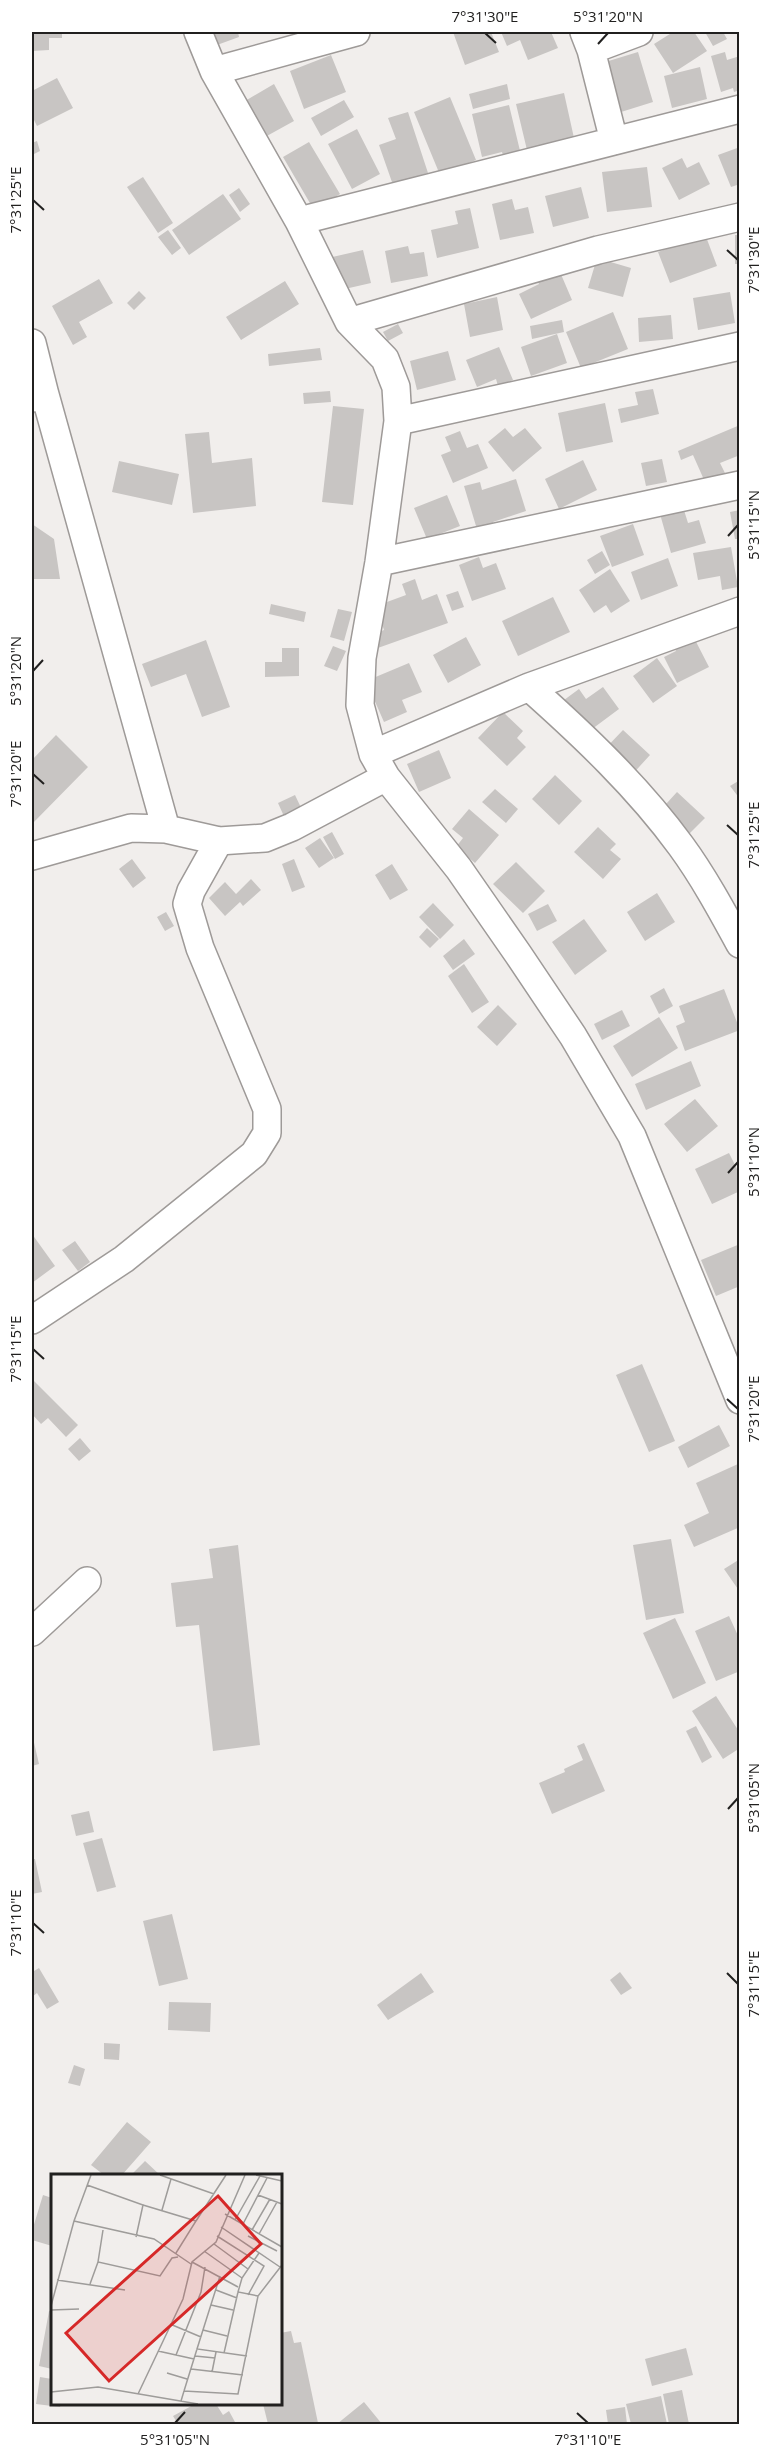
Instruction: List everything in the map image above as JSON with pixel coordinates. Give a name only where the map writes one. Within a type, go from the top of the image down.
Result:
[{"type":"street","points":[[198,32],[214,70],[298,221],[349,322],[385,359],[396,387],[398,421],[379,562],[362,658],[360,705],[380,765],[459,869],[518,954],[573,1036],[632,1136],[740,1400]]},
{"type":"street","points":[[214,70],[355,32]]},
{"type":"street","points":[[614,141],[588,40],[639,32]]},
{"type":"street","points":[[298,221],[740,109]]},
{"type":"street","points":[[349,322],[598,250],[740,217]]},
{"type":"street","points":[[32,344],[38,395],[166,830]]},
{"type":"street","points":[[398,421],[740,346]]},
{"type":"street","points":[[379,562],[740,486]]},
{"type":"street","points":[[32,856],[131,828],[166,830],[219,841],[265,838],[292,827],[380,765],[529,687],[736,619]]},
{"type":"street","points":[[529,687],[619,773],[681,846],[732,913],[740,944]]},
{"type":"street","points":[[32,1320],[124,1259],[254,1154],[267,1133],[267,1109],[200,948],[187,903],[191,891],[219,841]]},
{"type":"street","points":[[32,1632],[87,1581]]},
{"type":"building","points":[[32,32],[62,32],[62,38],[49,38],[49,50],[32,51]]},
{"type":"building","points":[[212,32],[238,32],[239,37],[217,45]]},
{"type":"building","points":[[453,32],[491,32],[499,52],[465,65]]},
{"type":"building","points":[[501,32],[551,32],[558,48],[528,60],[520,40],[507,46]]},
{"type":"building","points":[[673,32],[694,32],[707,51],[673,73],[654,44]]},
{"type":"building","points":[[705,32],[723,32],[727,39],[713,46]]},
{"type":"building","points":[[638,52],[653,102],[621,112],[611,80],[602,63]]},
{"type":"building","points":[[725,52],[727,60],[740,56],[740,90],[734,92],[733,88],[721,92],[711,56]]},
{"type":"building","points":[[331,55],[346,92],[304,109],[290,71]]},
{"type":"building","points":[[700,67],[707,99],[672,108],[664,76]]},
{"type":"building","points":[[57,78],[73,108],[37,126],[32,116],[32,91]]},
{"type":"building","points":[[274,84],[294,121],[265,137],[245,101]]},
{"type":"building","points":[[507,84],[510,99],[473,109],[469,94]]},
{"type":"building","points":[[564,93],[574,138],[527,150],[516,104]]},
{"type":"building","points":[[450,97],[476,160],[440,175],[414,112]]},
{"type":"building","points":[[344,100],[354,117],[321,136],[311,118]]},
{"type":"building","points":[[509,105],[521,155],[504,159],[502,152],[482,157],[472,114]]},
{"type":"building","points":[[408,112],[428,173],[393,185],[379,145],[396,139],[388,118]]},
{"type":"building","points":[[357,129],[380,174],[352,189],[328,144]]},
{"type":"building","points":[[37,141],[40,151],[32,155],[32,143]]},
{"type":"building","points":[[309,142],[340,194],[314,210],[283,157]]},
{"type":"building","points":[[740,147],[740,184],[731,187],[718,155]]},
{"type":"building","points":[[682,158],[687,168],[699,162],[710,184],[679,200],[662,168]]},
{"type":"building","points":[[647,167],[652,207],[607,212],[602,172]]},
{"type":"building","points":[[143,177],[173,223],[158,233],[127,187]]},
{"type":"building","points":[[581,187],[589,218],[553,227],[545,196]]},
{"type":"building","points":[[239,188],[250,204],[240,212],[229,195]]},
{"type":"building","points":[[223,194],[241,219],[189,255],[172,230]]},
{"type":"building","points":[[512,199],[515,210],[528,207],[534,233],[500,240],[492,204]]},
{"type":"building","points":[[470,208],[479,248],[437,258],[431,230],[458,224],[455,211]]},
{"type":"building","points":[[168,230],[181,248],[172,255],[158,237]]},
{"type":"building","points":[[705,234],[717,266],[670,283],[658,252]]},
{"type":"building","points":[[735,235],[740,235],[740,264],[735,264]]},
{"type":"building","points":[[408,246],[410,254],[424,252],[428,276],[391,283],[385,251]]},
{"type":"building","points":[[363,250],[371,283],[336,291],[328,258]]},
{"type":"building","points":[[597,258],[631,268],[623,297],[588,288]]},
{"type":"building","points":[[560,272],[572,300],[531,319],[519,294]]},
{"type":"building","points":[[99,279],[113,303],[79,322],[87,337],[73,345],[52,306]]},
{"type":"building","points":[[285,281],[299,304],[241,340],[226,317]]},
{"type":"building","points":[[139,291],[146,298],[134,310],[127,303]]},
{"type":"building","points":[[730,292],[735,323],[698,330],[693,298]]},
{"type":"building","points":[[497,297],[503,330],[470,337],[464,304]]},
{"type":"building","points":[[613,312],[628,349],[581,368],[566,332]]},
{"type":"building","points":[[671,315],[673,339],[639,342],[638,318]]},
{"type":"building","points":[[562,320],[564,332],[532,339],[530,326]]},
{"type":"building","points":[[398,324],[403,333],[388,341],[383,332]]},
{"type":"building","points":[[557,334],[567,363],[531,376],[521,347]]},
{"type":"building","points":[[499,347],[513,380],[498,386],[496,379],[477,387],[466,360]]},
{"type":"building","points":[[320,348],[322,360],[269,366],[268,354]]},
{"type":"building","points":[[448,351],[456,380],[417,390],[410,361]]},
{"type":"building","points":[[653,389],[659,414],[621,423],[618,409],[638,405],[635,392]]},
{"type":"building","points":[[330,391],[331,402],[304,404],[303,393]]},
{"type":"building","points":[[605,403],[613,442],[566,452],[558,413]]},
{"type":"building","points":[[333,406],[364,409],[353,505],[322,502]]},
{"type":"building","points":[[740,425],[740,455],[720,463],[725,473],[705,482],[693,455],[681,460],[678,451]]},
{"type":"building","points":[[505,428],[513,437],[525,428],[542,448],[513,472],[488,442]]},
{"type":"building","points":[[460,431],[467,448],[478,444],[488,468],[453,483],[441,455],[451,451],[445,437]]},
{"type":"building","points":[[209,432],[212,463],[252,458],[256,506],[193,513],[185,434]]},
{"type":"building","points":[[662,459],[667,482],[646,486],[641,463]]},
{"type":"building","points":[[583,460],[597,490],[559,509],[545,479]]},
{"type":"building","points":[[119,461],[179,474],[172,505],[112,492]]},
{"type":"building","points":[[516,479],[526,511],[493,522],[495,531],[479,536],[464,486],[480,482],[482,490]]},
{"type":"building","points":[[447,495],[460,526],[427,539],[414,508]]},
{"type":"building","points":[[683,507],[688,523],[699,520],[706,543],[671,553],[660,514]]},
{"type":"building","points":[[740,510],[740,539],[735,539],[730,512]]},
{"type":"building","points":[[32,524],[54,539],[60,579],[32,579]]},
{"type":"building","points":[[633,524],[644,555],[612,567],[600,536]]},
{"type":"building","points":[[731,547],[738,587],[722,590],[720,576],[698,580],[693,553]]},
{"type":"building","points":[[602,551],[610,565],[595,574],[587,560]]},
{"type":"building","points":[[479,557],[483,568],[496,563],[506,589],[472,601],[459,565]]},
{"type":"building","points":[[668,558],[678,586],[641,600],[631,572]]},
{"type":"building","points":[[610,569],[630,601],[611,613],[606,605],[594,613],[579,590]]},
{"type":"building","points":[[415,579],[422,600],[437,594],[448,623],[375,649],[371,635],[384,630],[376,606],[406,595],[402,584]]},
{"type":"building","points":[[458,591],[464,607],[452,611],[446,595]]},
{"type":"building","points":[[553,597],[570,632],[518,656],[502,621]]},
{"type":"building","points":[[271,604],[306,612],[304,622],[269,614]]},
{"type":"building","points":[[338,609],[352,612],[344,641],[330,637]]},
{"type":"building","points":[[691,632],[709,667],[677,683],[664,657],[676,651],[671,642]]},
{"type":"building","points":[[466,637],[481,665],[448,683],[433,655]]},
{"type":"building","points":[[206,640],[230,707],[202,717],[186,674],[151,687],[142,664]]},
{"type":"building","points":[[333,646],[346,651],[337,671],[324,666]]},
{"type":"building","points":[[282,648],[299,648],[299,676],[265,677],[265,662],[282,662]]},
{"type":"building","points":[[657,658],[677,686],[653,703],[633,676]]},
{"type":"building","points":[[409,663],[422,692],[402,700],[407,712],[384,722],[366,681]]},
{"type":"building","points":[[603,687],[619,709],[584,735],[560,703],[579,689],[586,699]]},
{"type":"building","points":[[503,712],[523,731],[517,738],[526,747],[507,766],[478,738]]},
{"type":"building","points":[[623,730],[650,755],[629,778],[602,752]]},
{"type":"building","points":[[56,735],[88,767],[32,824],[32,760]]},
{"type":"building","points":[[439,750],[451,778],[419,792],[407,764]]},
{"type":"building","points":[[555,775],[582,801],[559,825],[532,799]]},
{"type":"building","points":[[740,780],[740,799],[730,786]]},
{"type":"building","points":[[495,789],[518,809],[506,823],[482,802]]},
{"type":"building","points":[[677,792],[705,818],[683,840],[656,815]]},
{"type":"building","points":[[295,795],[304,814],[287,823],[278,803]]},
{"type":"building","points":[[469,809],[499,835],[475,863],[456,847],[463,838],[452,829]]},
{"type":"building","points":[[598,827],[616,844],[610,850],[621,859],[603,879],[574,852]]},
{"type":"building","points":[[332,832],[344,854],[335,859],[323,837]]},
{"type":"building","points":[[320,838],[334,858],[319,868],[305,848]]},
{"type":"building","points":[[132,859],[146,878],[133,888],[119,869]]},
{"type":"building","points":[[294,859],[305,887],[292,892],[282,864]]},
{"type":"building","points":[[516,862],[545,891],[523,913],[493,884]]},
{"type":"building","points":[[392,864],[408,890],[390,900],[375,875]]},
{"type":"building","points":[[251,879],[261,890],[243,906],[240,902],[225,916],[209,898],[225,882],[236,894]]},
{"type":"building","points":[[657,893],[675,922],[645,941],[627,912]]},
{"type":"building","points":[[433,903],[454,925],[440,939],[419,917]]},
{"type":"building","points":[[548,904],[557,921],[537,931],[528,914]]},
{"type":"building","points":[[166,912],[174,926],[165,931],[157,917]]},
{"type":"building","points":[[584,919],[607,951],[575,975],[552,942]]},
{"type":"building","points":[[427,928],[439,939],[430,948],[419,937]]},
{"type":"building","points":[[464,939],[475,954],[453,970],[443,956]]},
{"type":"building","points":[[464,964],[489,1002],[472,1013],[448,976]]},
{"type":"building","points":[[664,988],[673,1006],[659,1014],[650,996]]},
{"type":"building","points":[[724,989],[740,1030],[685,1051],[676,1026],[685,1022],[679,1006]]},
{"type":"building","points":[[498,1005],[517,1024],[497,1046],[477,1027]]},
{"type":"building","points":[[622,1010],[630,1026],[602,1040],[594,1024]]},
{"type":"building","points":[[659,1017],[678,1048],[632,1077],[613,1046]]},
{"type":"building","points":[[691,1061],[701,1086],[646,1110],[635,1084]]},
{"type":"building","points":[[695,1099],[718,1126],[687,1152],[664,1124]]},
{"type":"building","points":[[729,1153],[740,1175],[740,1191],[712,1204],[695,1169]]},
{"type":"building","points":[[32,1234],[55,1266],[32,1283]]},
{"type":"building","points":[[75,1241],[90,1262],[78,1271],[62,1250]]},
{"type":"building","points":[[740,1244],[740,1286],[716,1296],[701,1260]]},
{"type":"building","points":[[642,1364],[675,1441],[649,1452],[616,1375]]},
{"type":"building","points":[[34,1381],[78,1425],[66,1437],[48,1418],[41,1424],[32,1414],[32,1384]]},
{"type":"building","points":[[719,1425],[730,1446],[688,1468],[678,1447]]},
{"type":"building","points":[[80,1438],[91,1451],[79,1461],[68,1449]]},
{"type":"building","points":[[738,1464],[740,1527],[694,1547],[684,1525],[709,1513],[696,1483]]},
{"type":"building","points":[[671,1539],[684,1613],[646,1620],[633,1545]]},
{"type":"building","points":[[238,1545],[260,1745],[213,1751],[199,1625],[176,1627],[171,1583],[213,1578],[209,1549]]},
{"type":"building","points":[[740,1559],[740,1592],[724,1569]]},
{"type":"building","points":[[729,1616],[740,1640],[740,1671],[716,1681],[695,1631]]},
{"type":"building","points":[[675,1618],[706,1683],[673,1699],[643,1633]]},
{"type":"building","points":[[716,1696],[740,1733],[740,1748],[723,1759],[692,1711]]},
{"type":"building","points":[[696,1726],[712,1757],[702,1763],[686,1731]]},
{"type":"building","points":[[32,1734],[39,1764],[32,1766]]},
{"type":"building","points":[[584,1743],[605,1791],[552,1814],[539,1783],[565,1772],[564,1769],[583,1760],[577,1746]]},
{"type":"building","points":[[89,1811],[94,1832],[76,1836],[71,1815]]},
{"type":"building","points":[[102,1838],[116,1887],[97,1892],[83,1843]]},
{"type":"building","points":[[32,1859],[35,1859],[42,1892],[32,1894]]},
{"type":"building","points":[[172,1914],[188,1979],[159,1986],[143,1921]]},
{"type":"building","points":[[32,1968],[34,1971],[39,1968],[59,2002],[47,2009],[37,1993],[32,1997]]},
{"type":"building","points":[[620,1972],[632,1988],[621,1995],[610,1980]]},
{"type":"building","points":[[421,1973],[434,1992],[388,2020],[377,2005]]},
{"type":"building","points":[[169,2002],[211,2003],[210,2032],[168,2030]]},
{"type":"building","points":[[104,2043],[120,2044],[119,2060],[104,2059]]},
{"type":"building","points":[[74,2065],[85,2069],[80,2086],[68,2083]]},
{"type":"building","points":[[127,2122],[151,2142],[123,2174],[103,2174],[91,2165]]},
{"type":"building","points":[[145,2161],[159,2174],[132,2174]]},
{"type":"building","points":[[43,2195],[51,2198],[51,2246],[32,2240],[32,2231]]},
{"type":"building","points":[[49,2311],[51,2312],[51,2369],[39,2366]]},
{"type":"building","points":[[291,2331],[294,2343],[301,2342],[318,2423],[268,2424],[263,2405],[282,2405],[282,2333]]},
{"type":"building","points":[[686,2348],[693,2375],[652,2386],[645,2359]]},
{"type":"building","points":[[40,2377],[51,2379],[51,2405],[61,2405],[60,2407],[36,2404]]},
{"type":"building","points":[[682,2390],[689,2424],[669,2424],[663,2394]]},
{"type":"building","points":[[661,2396],[667,2424],[631,2424],[626,2404]]},
{"type":"building","points":[[364,2402],[382,2424],[337,2424]]},
{"type":"building","points":[[193,2405],[217,2405],[223,2415],[229,2411],[235,2422],[231,2424],[178,2424],[173,2416]]},
{"type":"building","points":[[625,2407],[627,2424],[608,2424],[606,2410]]}]
